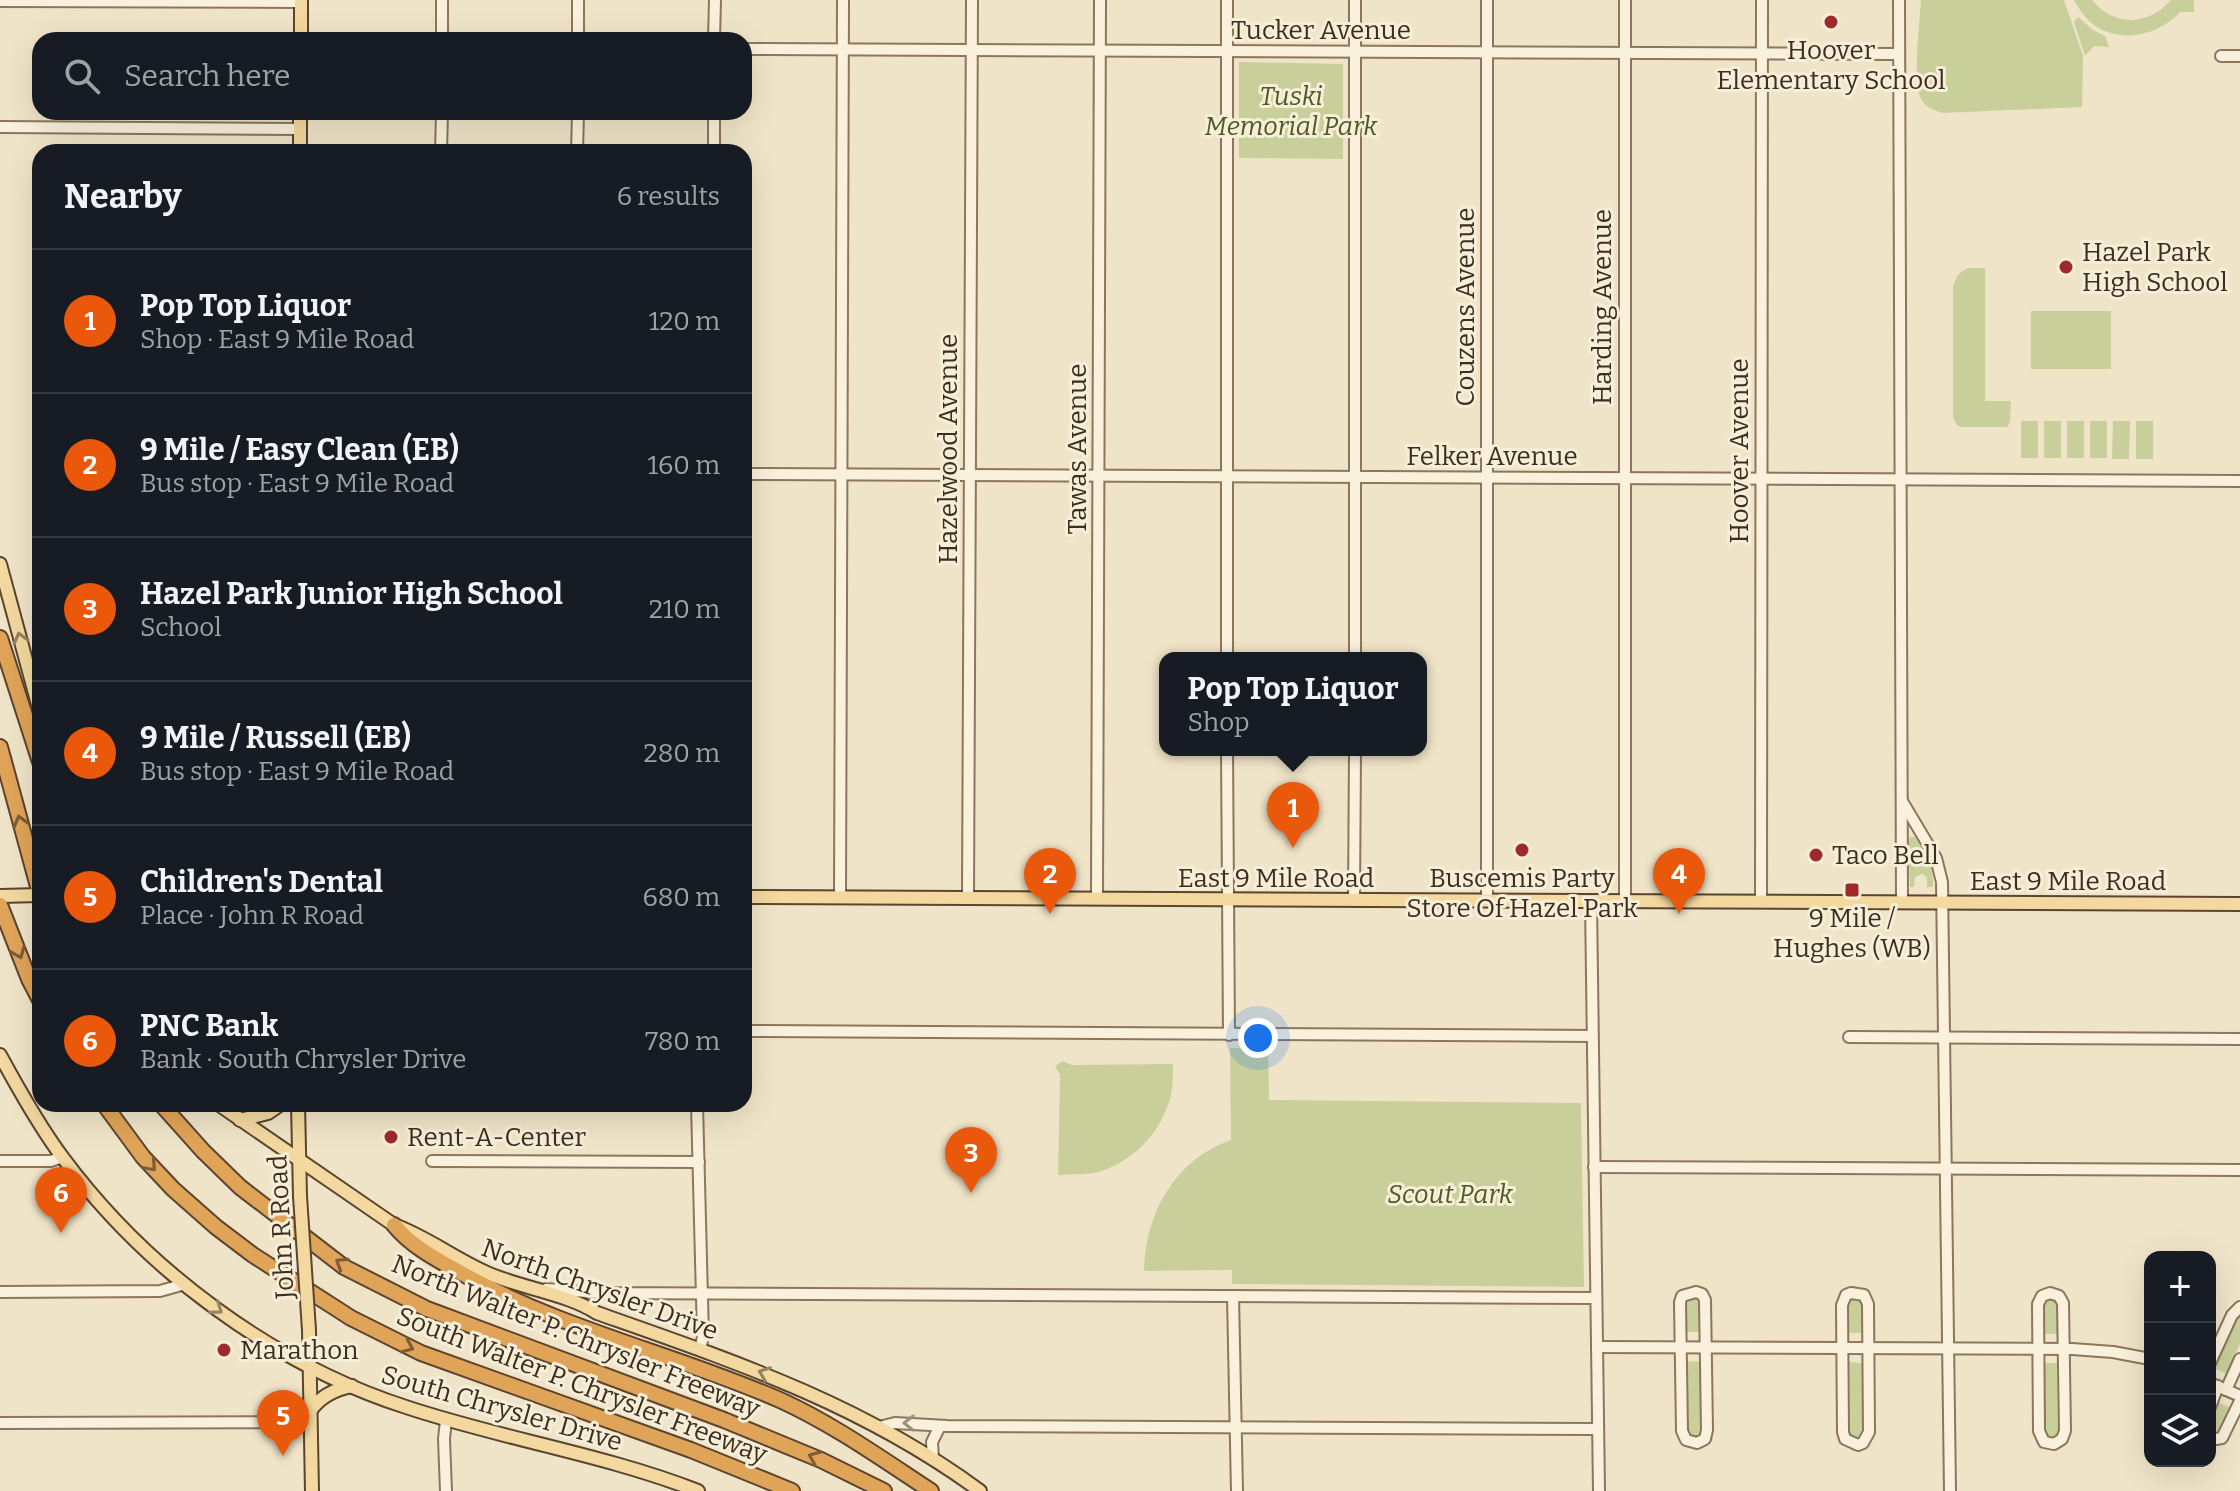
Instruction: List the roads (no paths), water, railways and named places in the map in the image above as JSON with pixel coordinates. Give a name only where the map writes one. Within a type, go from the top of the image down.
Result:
[{"type":"highway","points":[[0,638],[32,737]]},
{"type":"highway","points":[[0,747],[32,865]]},
{"type":"highway","points":[[0,905],[32,985]]},
{"type":"highway","name":"South Walter P. Chrysler Freeway","points":[[110,1112],[143,1157],[216,1227],[253,1255],[351,1318],[421,1353],[691,1450],[792,1491]]},
{"type":"highway","name":"North Walter P. Chrysler Freeway","points":[[168,1112],[240,1187],[292,1229],[357,1274],[427,1309],[724,1420],[821,1460],[884,1491]]},
{"type":"highway","points":[[394,1225],[406,1239],[484,1285],[548,1316],[780,1400],[931,1491]]},
{"type":"main road","points":[[301,1],[301,32]]},
{"type":"main road","points":[[300,120],[300,144]]},
{"type":"main road","points":[[0,564],[32,682]]},
{"type":"main road","points":[[0,896],[32,895]]},
{"type":"main road","name":"East 9 Mile Road","points":[[752,897],[2240,904]]},
{"type":"main road","name":"South Chrysler Drive","points":[[0,1055],[32,1108]]},
{"type":"main road","name":"South Chrysler Drive","points":[[35,1112],[62,1157],[119,1224],[185,1284],[250,1332],[310,1366],[403,1406],[625,1467],[698,1491]]},
{"type":"main road","name":"North Chrysler Drive","points":[[229,1112],[394,1225],[413,1232],[453,1257],[526,1288],[584,1305],[597,1313],[780,1379],[879,1427],[980,1491]]},
{"type":"main road","points":[[240,1120],[269,1112]]},
{"type":"main road","name":"John R Road","points":[[298,1112],[300,1196],[309,1330],[312,1491]]},
{"type":"main road","points":[[310,1417],[323,1397],[352,1386]]},
{"type":"street","points":[[442,0],[442,32]]},
{"type":"street","points":[[578,0],[578,32]]},
{"type":"street","points":[[714,32],[715,0]]},
{"type":"street","points":[[840,898],[843,0]]},
{"type":"street","name":"Hazelwood Avenue","points":[[968,898],[972,0]]},
{"type":"street","name":"Tawas Avenue","points":[[1097,899],[1100,0]]},
{"type":"street","points":[[1227,0],[1227,652]]},
{"type":"street","points":[[1355,0],[1355,652]]},
{"type":"street","name":"Couzens Avenue","points":[[1487,0],[1487,901]]},
{"type":"street","name":"Harding Avenue","points":[[1625,0],[1625,902]]},
{"type":"street","name":"Hoover Avenue","points":[[1761,902],[1762,0]]},
{"type":"street","points":[[1899,0],[1902,903]]},
{"type":"street","points":[[0,1],[301,1]]},
{"type":"street","name":"Tucker Avenue","points":[[752,49],[1899,54]]},
{"type":"street","points":[[2221,56],[2240,56]]},
{"type":"street","points":[[441,144],[442,120]]},
{"type":"street","points":[[577,144],[578,120]]},
{"type":"street","points":[[714,120],[714,144]]},
{"type":"street","points":[[0,127],[300,129]]},
{"type":"street","name":"Felker Avenue","points":[[752,474],[2240,481]]},
{"type":"street","points":[[1227,756],[1229,1035]]},
{"type":"street","points":[[1354,901],[1355,756]]},
{"type":"street","points":[[1901,800],[1936,858],[1942,877],[1950,1491]]},
{"type":"street","points":[[1591,902],[1599,1491]]},
{"type":"street","points":[[752,1031],[1592,1036]]},
{"type":"street","points":[[1849,1037],[2240,1039]]},
{"type":"street","points":[[697,1112],[703,1337],[700,1349]]},
{"type":"street","points":[[0,1161],[51,1161],[62,1157]]},
{"type":"street","points":[[432,1161],[699,1162]]},
{"type":"street","points":[[1594,1167],[2240,1170]]},
{"type":"street","points":[[0,1292],[160,1291],[185,1284]]},
{"type":"street","points":[[518,1285],[600,1293],[1596,1298]]},
{"type":"street","points":[[566,1290],[576,1295],[584,1305]]},
{"type":"street","points":[[597,1313],[589,1305],[593,1298],[692,1297],[702,1293]]},
{"type":"street","points":[[1688,1293],[1702,1294],[1705,1300],[1706,1348],[1707,1434],[1697,1443],[1686,1440],[1682,1431],[1680,1302],[1682,1296],[1688,1293]]},
{"type":"street","points":[[1858,1293],[1867,1299],[1868,1348],[1869,1432],[1863,1443],[1858,1445],[1845,1439],[1843,1432],[1846,1295],[1858,1293]]},
{"type":"street","points":[[2050,1293],[2059,1296],[2063,1303],[2064,1349],[2065,1431],[2062,1439],[2054,1444],[2044,1442],[2039,1431],[2038,1304],[2042,1296],[2050,1293]]},
{"type":"street","points":[[1233,1296],[1237,1491]]},
{"type":"street","points":[[2216,1350],[2232,1315],[2240,1307]]},
{"type":"street","points":[[1597,1347],[2064,1349],[2113,1352],[2144,1358]]},
{"type":"street","points":[[2216,1439],[2222,1438],[2240,1398],[2218,1386],[2240,1359]]},
{"type":"street","points":[[0,1423],[310,1417]]},
{"type":"street","points":[[446,1420],[446,1491]]},
{"type":"street","points":[[879,1427],[895,1423],[930,1423],[940,1426],[1598,1429]]},
{"type":"street","points":[[933,1460],[932,1442],[940,1426]]},
{"type":"place","name":"Hoover Elementary School","points":[[1831,22]]},
{"type":"place","name":"Hazel Park High School","points":[[2066,267]]},
{"type":"place","name":"Pop Top Liquor","points":[[1293,848]]},
{"type":"place","name":"Buscemis Party Store Of Hazel Park","points":[[1522,850]]},
{"type":"place","name":"Taco Bell","points":[[1816,855]]},
{"type":"place","name":"9 Mile / Hughes (WB)","points":[[1852,890]]},
{"type":"place","name":"9 Mile / Easy Clean (EB)","points":[[1050,914]]},
{"type":"place","name":"9 Mile / Russell (EB)","points":[[1679,914]]},
{"type":"place","name":"Rent-A-Center","points":[[391,1137]]},
{"type":"place","name":"Hazel Park Junior High School","points":[[971,1193]]},
{"type":"place","name":"PNC Bank","points":[[61,1233]]},
{"type":"place","name":"Marathon","points":[[224,1350]]},
{"type":"place","name":"Children's Dental","points":[[283,1456]]},
{"type":"park label","name":"Tuski Memorial Park","points":[[1291,111]]},
{"type":"park label","name":"Scout Park","points":[[1450,1194]]}]
